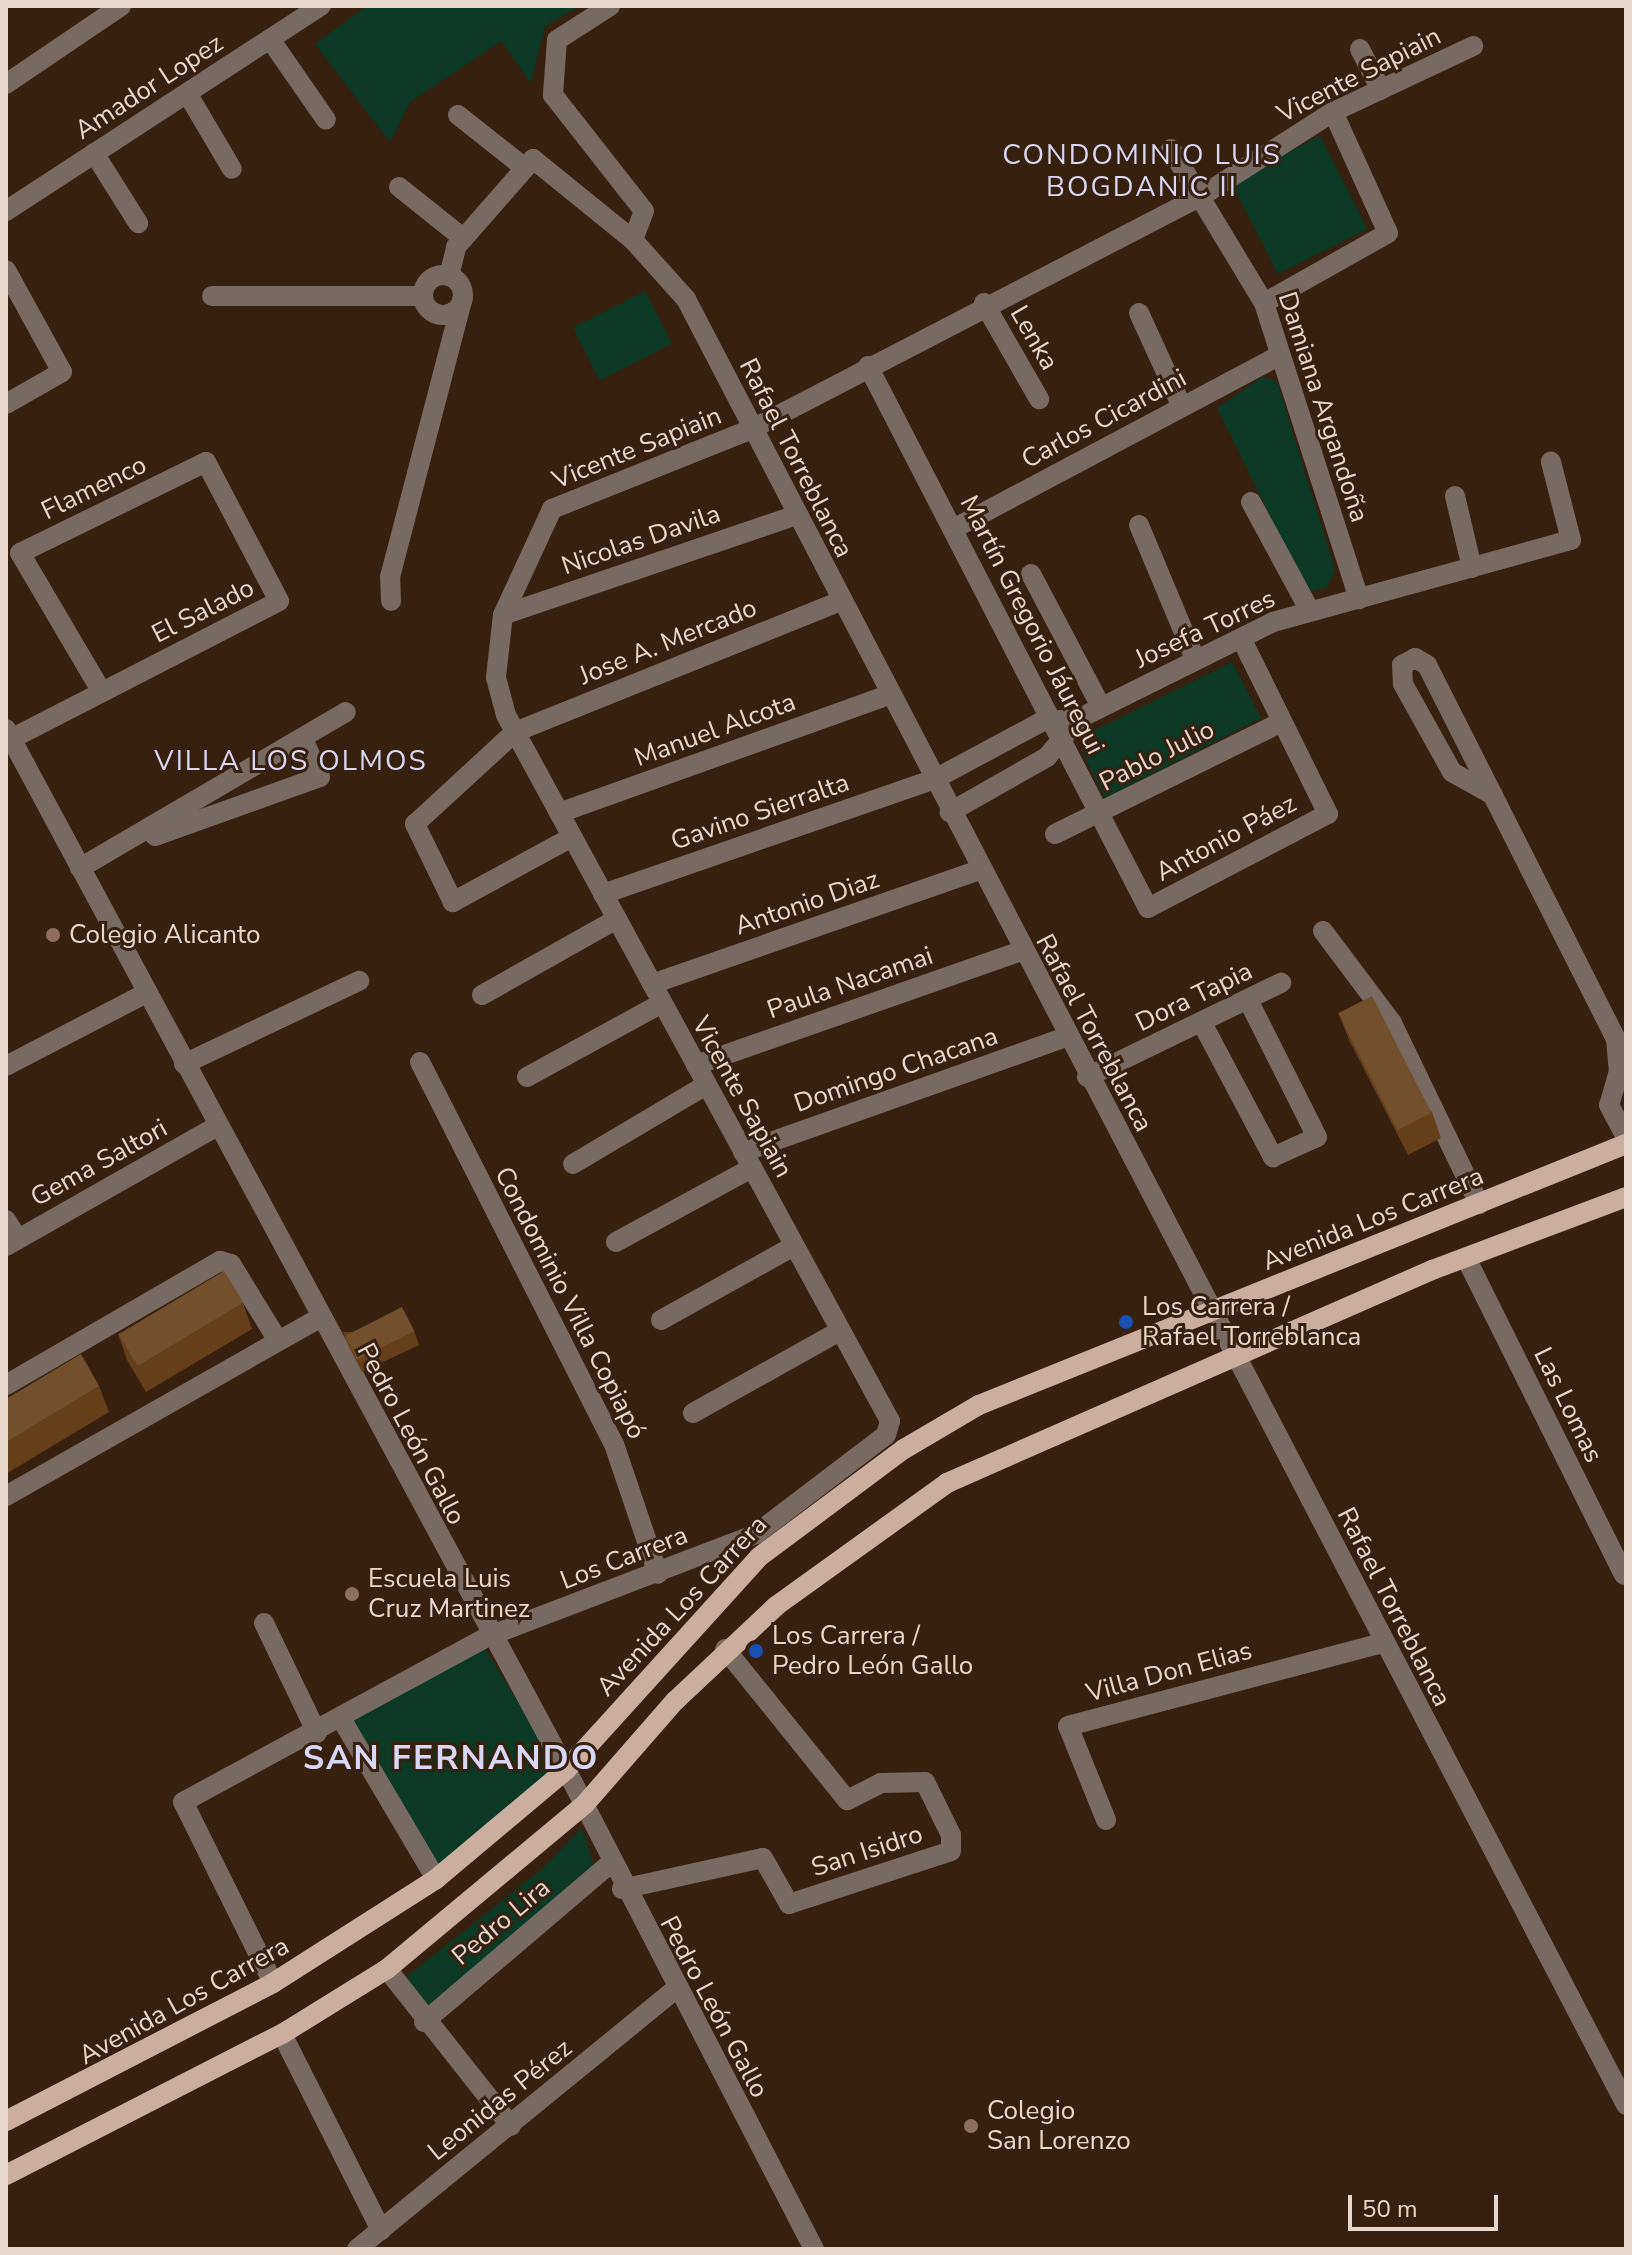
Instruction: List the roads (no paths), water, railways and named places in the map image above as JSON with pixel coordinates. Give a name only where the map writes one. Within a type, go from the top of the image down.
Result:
[{"type":"main road","name":"Avenida Los Carrera","points":[[6,2121],[273,1983],[436,1879],[566,1770],[730,1586],[847,1485],[979,1405],[1626,1144]]},
{"type":"main road","points":[[6,2175],[282,2034],[387,1969],[585,1804],[725,1649],[828,1564],[947,1483],[1466,1258],[1626,1197]]},
{"type":"street","points":[[6,84],[121,6]]},
{"type":"street","name":"Amador Lopez","points":[[6,211],[321,6]]},
{"type":"street","points":[[610,6],[557,40],[553,95],[644,211],[633,240]]},
{"type":"street","points":[[270,39],[326,120]]},
{"type":"street","name":"Vicente Sapiain","points":[[890,1421],[515,732],[496,677],[503,615],[552,509],[752,429],[984,303],[1203,195],[1333,112],[1473,46]]},
{"type":"street","points":[[1360,49],[1381,90]]},
{"type":"street","points":[[187,93],[232,169]]},
{"type":"street","points":[[1264,303],[1388,233],[1333,112]]},
{"type":"street","points":[[449,276],[463,238],[521,165],[458,115]]},
{"type":"street","points":[[1171,149],[1203,195]]},
{"type":"street","points":[[94,153],[138,223]]},
{"type":"street","name":"Rafael Torreblanca","points":[[521,165],[542,161],[633,240],[686,299],[1021,951],[1626,2105]]},
{"type":"street","points":[[399,187],[463,238]]},
{"type":"street","name":"Damiana Argandoña","points":[[1203,195],[1264,303],[1359,599]]},
{"type":"street","points":[[6,270],[62,372],[6,404]]},
{"type":"street","points":[[449,276],[429,280],[423,296],[429,310],[445,315],[463,297]]},
{"type":"street","points":[[391,601],[390,577],[463,297],[449,276]]},
{"type":"street","points":[[212,296],[423,296]]},
{"type":"street","name":"Lenka","points":[[984,303],[1039,399]]},
{"type":"street","points":[[1139,313],[1182,407]]},
{"type":"street","name":"Carlos Cicardini","points":[[953,529],[1280,355]]},
{"type":"street","name":"Martín Gregorio Jáuregui","points":[[868,366],[1148,908]]},
{"type":"street","name":"Flamenco","points":[[102,692],[20,553],[206,462]]},
{"type":"street","name":"El Salado","points":[[9,734],[102,692],[279,601],[206,462]]},
{"type":"street","name":"Josefa Torres","points":[[933,780],[1057,730],[1241,638],[1310,611],[1571,540],[1551,462]]},
{"type":"street","points":[[1455,496],[1472,568]]},
{"type":"street","points":[[1251,502],[1310,611]]},
{"type":"street","name":"Nicolas Davila","points":[[503,615],[796,515]]},
{"type":"street","points":[[1139,525],[1196,661]]},
{"type":"street","points":[[1031,574],[1101,707]]},
{"type":"street","name":"Jose A. Mercado","points":[[515,732],[841,601]]},
{"type":"street","points":[[1241,638],[1282,722]]},
{"type":"street","points":[[1493,795],[1452,772],[1403,684],[1402,665],[1415,658],[1427,665],[1493,795],[1616,1039],[1619,1071],[1609,1105],[1626,1137]]},
{"type":"street","name":"Manuel Alcota","points":[[559,813],[889,695]]},
{"type":"street","points":[[80,868],[346,712]]},
{"type":"street","name":"Pablo Julio","points":[[1055,834],[1282,722]]},
{"type":"street","name":"Antonio Páez","points":[[1148,908],[1328,814],[1282,722]]},
{"type":"street","name":"Josefa Torres","points":[[950,812],[1047,757],[1057,730]]},
{"type":"street","points":[[515,732],[415,824],[453,902],[572,837]]},
{"type":"street","name":"Pedro León Gallo","points":[[9,734],[489,1636],[585,1804],[622,1889],[814,2249]]},
{"type":"street","points":[[108,853],[320,777],[303,739]]},
{"type":"street","name":"Gavino Sierralta","points":[[603,894],[933,780]]},
{"type":"street","name":"Antonio Diaz","points":[[652,984],[979,870]]},
{"type":"street","points":[[482,995],[617,919]]},
{"type":"street","points":[[1323,931],[1392,1023],[1479,1204]]},
{"type":"street","name":"Paula Nacamai","points":[[696,1065],[1021,951]]},
{"type":"street","points":[[184,1064],[359,981]]},
{"type":"street","name":"Dora Tapia","points":[[1087,1077],[1281,983]]},
{"type":"street","points":[[6,1066],[146,993]]},
{"type":"street","points":[[1202,1023],[1273,1157],[1317,1137],[1248,1000]]},
{"type":"street","points":[[527,1077],[662,1003]]},
{"type":"street","name":"Domingo Chacana","points":[[616,1242],[748,1160],[1066,1037]]},
{"type":"street","name":"Condominio Villa Copiapó","points":[[420,1062],[614,1444],[658,1574]]},
{"type":"street","points":[[573,1164],[706,1085]]},
{"type":"street","name":"Gema Saltori","points":[[12,1242],[217,1126]]},
{"type":"street","points":[[6,1220],[12,1242]]},
{"type":"street","points":[[661,1320],[794,1246]]},
{"type":"street","name":"Las Lomas","points":[[1466,1258],[1624,1575]]},
{"type":"street","points":[[6,1385],[220,1261],[231,1264],[277,1339]]},
{"type":"street","points":[[6,1496],[277,1339],[319,1318]]},
{"type":"street","points":[[693,1413],[840,1331]]},
{"type":"street","name":"Los Carrera","points":[[273,1983],[183,1802],[342,1720],[489,1636],[756,1534],[886,1435],[890,1421]]},
{"type":"street","points":[[264,1623],[317,1733]]},
{"type":"street","name":"Villa Don Elias","points":[[1106,1820],[1068,1726],[1382,1643]]},
{"type":"street","name":"San Isidro","points":[[622,1889],[763,1858],[789,1904],[951,1851],[951,1835],[925,1782],[881,1783],[847,1800],[725,1649]]},
{"type":"street","points":[[342,1720],[436,1879]]},
{"type":"street","name":"Pedro Lira","points":[[424,2022],[612,1862]]},
{"type":"street","points":[[387,1969],[424,2022],[511,2126]]},
{"type":"street","name":"Leonidas Pérez","points":[[357,2249],[676,1989]]},
{"type":"street","points":[[282,2034],[381,2230]]},
{"type":"place","name":"Colegio Alicanto","points":[[53,935]]},
{"type":"place","name":"Los Carrera / Rafael Torreblanca","points":[[1126,1322]]},
{"type":"place","name":"Escuela Luis Cruz Martinez","points":[[352,1594]]},
{"type":"place","name":"Los Carrera / Pedro León Gallo","points":[[756,1651]]},
{"type":"place","name":"Colegio San Lorenzo","points":[[971,2126]]},
{"type":"district","name":"CONDOMINIO LUIS BOGDANIC II","points":[[1142,171]]},
{"type":"district","name":"VILLA LOS OLMOS","points":[[291,761]]},
{"type":"district","name":"SAN FERNANDO","points":[[451,1759]]}]
